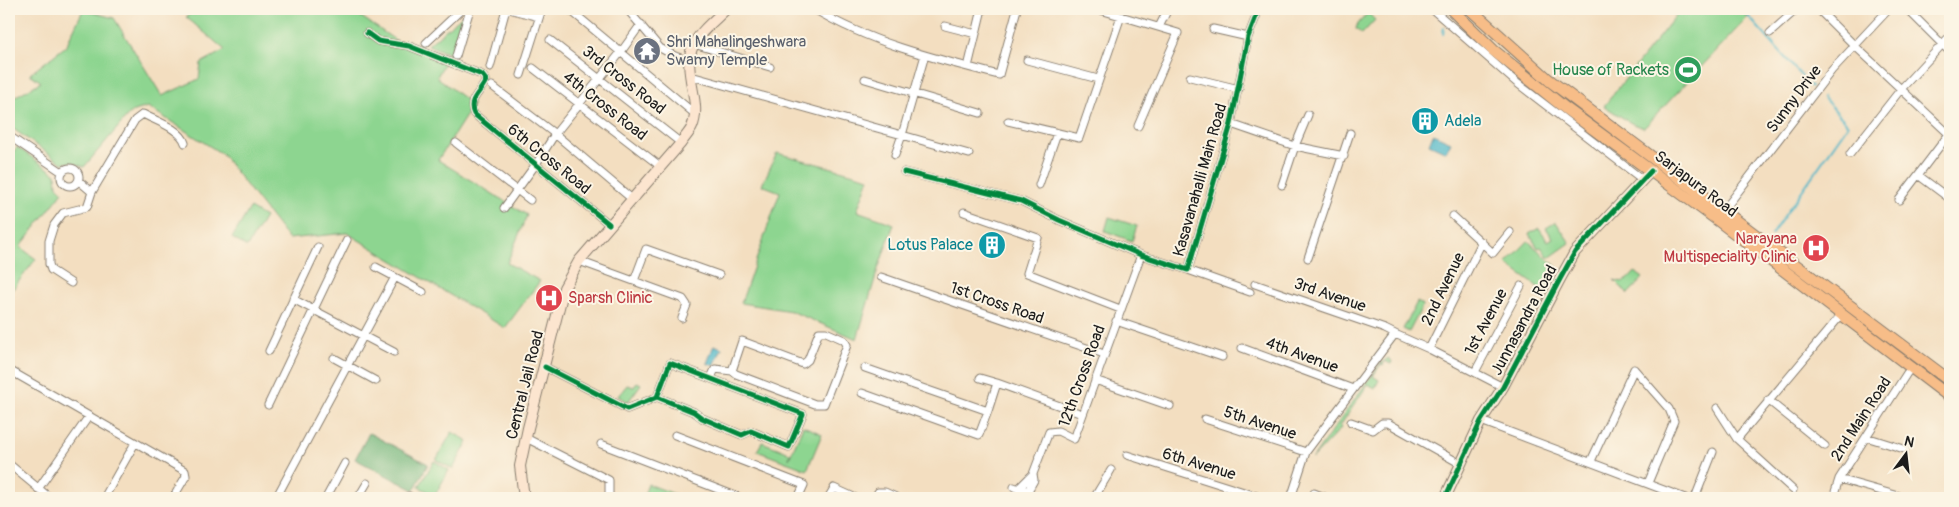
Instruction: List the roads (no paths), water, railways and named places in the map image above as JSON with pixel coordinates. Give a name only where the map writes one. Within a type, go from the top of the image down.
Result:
[{"type":"main road","name":"Central Jail Road","points":[[524,498],[520,466],[564,288],[579,261],[609,224],[681,143],[692,127],[695,114],[689,61],[694,44],[698,38],[726,9]]},
{"type":"main road","name":"Sarjapura Road","points":[[1451,9],[1490,54],[1651,171],[1950,397]]},
{"type":"main road","name":"Sarjapura Road","points":[[1470,9],[1526,60],[1578,101],[1950,381]]},
{"type":"main road","points":[[1570,111],[1578,101]]},
{"type":"main road","name":"Junnasandra Road","points":[[1445,498],[1481,421],[1503,386],[1575,252],[1651,171]]},
{"type":"street","points":[[426,43],[462,9]]},
{"type":"street","points":[[456,56],[470,9]]},
{"type":"street","points":[[490,66],[508,9],[539,17]]},
{"type":"street","points":[[521,75],[542,9]]},
{"type":"street","points":[[569,9],[695,114]]},
{"type":"street","points":[[627,9],[660,48],[689,61]]},
{"type":"street","points":[[814,9],[834,21],[877,39],[999,75],[1017,9]]},
{"type":"street","points":[[968,67],[982,9]]},
{"type":"street","points":[[1102,9],[1178,34],[1138,126]]},
{"type":"street","points":[[1159,27],[1168,9]]},
{"type":"street","name":"Kasavanahalli Main Road","points":[[904,172],[1021,201],[1059,220],[1141,255],[1188,270],[1231,124],[1248,38],[1259,9]]},
{"type":"street","points":[[1432,9],[1490,54],[1643,180]]},
{"type":"street","points":[[1770,33],[1797,9]]},
{"type":"street","points":[[1818,9],[1950,134],[1899,200]]},
{"type":"street","name":"Sunny Drive","points":[[1724,210],[1832,70],[1889,9]]},
{"type":"street","points":[[1907,9],[1950,52]]},
{"type":"street","points":[[1008,121],[1079,138],[1121,16]]},
{"type":"street","points":[[504,208],[555,134],[601,79],[641,24]]},
{"type":"street","points":[[945,26],[976,34]]},
{"type":"street","points":[[1213,29],[1248,38]]},
{"type":"street","name":"6th Cross Road","points":[[367,34],[378,41],[409,46],[482,75],[486,80],[471,105],[474,114],[609,224]]},
{"type":"street","points":[[1850,154],[1901,89],[1950,36]]},
{"type":"street","name":"3rd Cross Road","points":[[550,40],[681,143]]},
{"type":"street","points":[[694,44],[770,67]]},
{"type":"street","points":[[895,156],[925,54]]},
{"type":"street","points":[[1026,60],[1098,79]]},
{"type":"street","name":"4th Cross Road","points":[[533,68],[660,166]]},
{"type":"street","points":[[691,76],[969,154]]},
{"type":"street","points":[[1190,77],[1239,89]]},
{"type":"street","points":[[865,80],[980,113]]},
{"type":"street","points":[[492,86],[555,134],[632,199]]},
{"type":"street","points":[[71,282],[51,270],[49,264],[49,241],[54,226],[63,213],[88,206],[92,192],[135,120],[143,114],[179,134],[183,137],[185,143]]},
{"type":"street","points":[[1282,185],[1295,146],[1308,116]]},
{"type":"street","points":[[1231,124],[1295,146],[1344,156]]},
{"type":"street","points":[[1039,186],[1057,133]]},
{"type":"street","points":[[1308,258],[1344,156],[1350,133]]},
{"type":"street","points":[[9,136],[62,172]]},
{"type":"street","points":[[456,143],[530,200]]},
{"type":"street","points":[[70,168],[76,170],[80,175],[79,181],[75,186],[66,186],[62,181],[62,172],[70,168]]},
{"type":"street","points":[[1918,175],[1950,199]]},
{"type":"street","points":[[79,181],[92,192]]},
{"type":"street","points":[[964,212],[1038,238],[1027,273],[1120,309]]},
{"type":"street","name":"2nd Avenue","points":[[1453,216],[1493,253],[1510,232]]},
{"type":"street","points":[[268,405],[347,240]]},
{"type":"street","name":"2nd Avenue","points":[[1429,348],[1482,242]]},
{"type":"street","points":[[268,351],[318,247]]},
{"type":"street","points":[[634,281],[646,249],[719,274]]},
{"type":"street","name":"12th Cross Road","points":[[1016,487],[1033,474],[1049,432],[1058,431],[1074,439],[1141,255]]},
{"type":"street","points":[[579,261],[683,299],[687,305],[682,318]]},
{"type":"street","points":[[376,267],[423,292]]},
{"type":"street","points":[[1188,270],[1250,292]]},
{"type":"street","points":[[276,498],[395,277]]},
{"type":"street","name":"1st Cross Road","points":[[881,277],[1104,354]]},
{"type":"street","name":"3rd Avenue","points":[[1255,284],[1385,329],[1429,348],[1503,386]]},
{"type":"street","name":"1st Avenue","points":[[1475,372],[1521,286]]},
{"type":"street","points":[[293,298],[394,352]]},
{"type":"street","points":[[1737,439],[1841,315]]},
{"type":"street","points":[[1116,321],[1222,357]]},
{"type":"street","points":[[711,378],[715,369],[732,371],[815,404],[824,404],[847,345],[844,340],[826,332],[819,332],[808,360],[803,364],[742,341],[732,371]]},
{"type":"street","points":[[1291,498],[1306,452],[1395,334]]},
{"type":"street","name":"4th Avenue","points":[[1242,348],[1353,389]]},
{"type":"street","points":[[334,358],[376,381]]},
{"type":"street","name":"2nd Main Road","points":[[1833,498],[1839,479],[1907,373],[1920,359]]},
{"type":"street","points":[[545,367],[627,409],[658,397],[742,435],[751,431],[788,447],[803,414],[670,363],[658,397]]},
{"type":"street","points":[[865,368],[988,412]]},
{"type":"street","points":[[1591,462],[1634,369],[1669,409],[1674,421],[1648,483]]},
{"type":"street","points":[[9,370],[185,471],[186,476],[173,498]]},
{"type":"street","points":[[980,378],[1082,414]]},
{"type":"street","points":[[1095,380],[1170,406]]},
{"type":"street","points":[[862,393],[979,435],[997,383]]},
{"type":"street","points":[[1768,400],[1825,446]]},
{"type":"street","points":[[1717,408],[1737,439],[1793,490]]},
{"type":"street","points":[[38,489],[88,416]]},
{"type":"street","name":"5th Avenue","points":[[1205,419],[1306,452]]},
{"type":"street","points":[[1481,421],[1685,498]]},
{"type":"street","points":[[1351,422],[1373,430],[1382,423],[1388,423],[1461,464]]},
{"type":"street","points":[[675,436],[804,485],[798,498]]},
{"type":"street","points":[[1866,437],[1904,449]]},
{"type":"street","points":[[526,438],[609,480],[609,498]]},
{"type":"street","points":[[104,498],[135,444]]},
{"type":"street","points":[[601,444],[741,498]]},
{"type":"street","points":[[1695,498],[1712,452]]},
{"type":"street","name":"6th Avenue","points":[[1126,456],[1263,498]]},
{"type":"street","points":[[326,498],[345,463]]},
{"type":"street","points":[[9,464],[50,498]]},
{"type":"street","points":[[1094,498],[1111,470]]},
{"type":"street","points":[[1839,479],[1899,496]]},
{"type":"street","points":[[358,498],[367,483]]},
{"type":"street","points":[[828,498],[834,488],[856,498]]},
{"type":"street","points":[[875,498],[878,492],[885,492],[898,498]]},
{"type":"street","points":[[1314,493],[1327,498]]},
{"type":"water","points":[[1433,134],[1451,142],[1446,152],[1429,144]]},
{"type":"water","points":[[714,345],[722,348],[714,366],[707,363]]},
{"type":"waterway","points":[[1744,9],[1811,87]]},
{"type":"waterway","points":[[1443,34],[1444,27]]},
{"type":"waterway","points":[[1771,235],[1848,125],[1823,97]]},
{"type":"place","name":"Shri Mahalingeshwara Swamy Temple","points":[[647,51]]},
{"type":"place","name":"House of Rackets","points":[[1688,70]]},
{"type":"place","name":"Adela","points":[[1425,121]]},
{"type":"place","name":"Lotus Palace","points":[[992,245]]},
{"type":"place","name":"Narayana Multispeciality Clinic","points":[[1816,248]]},
{"type":"place","name":"Sparsh Clinic","points":[[549,298]]}]
